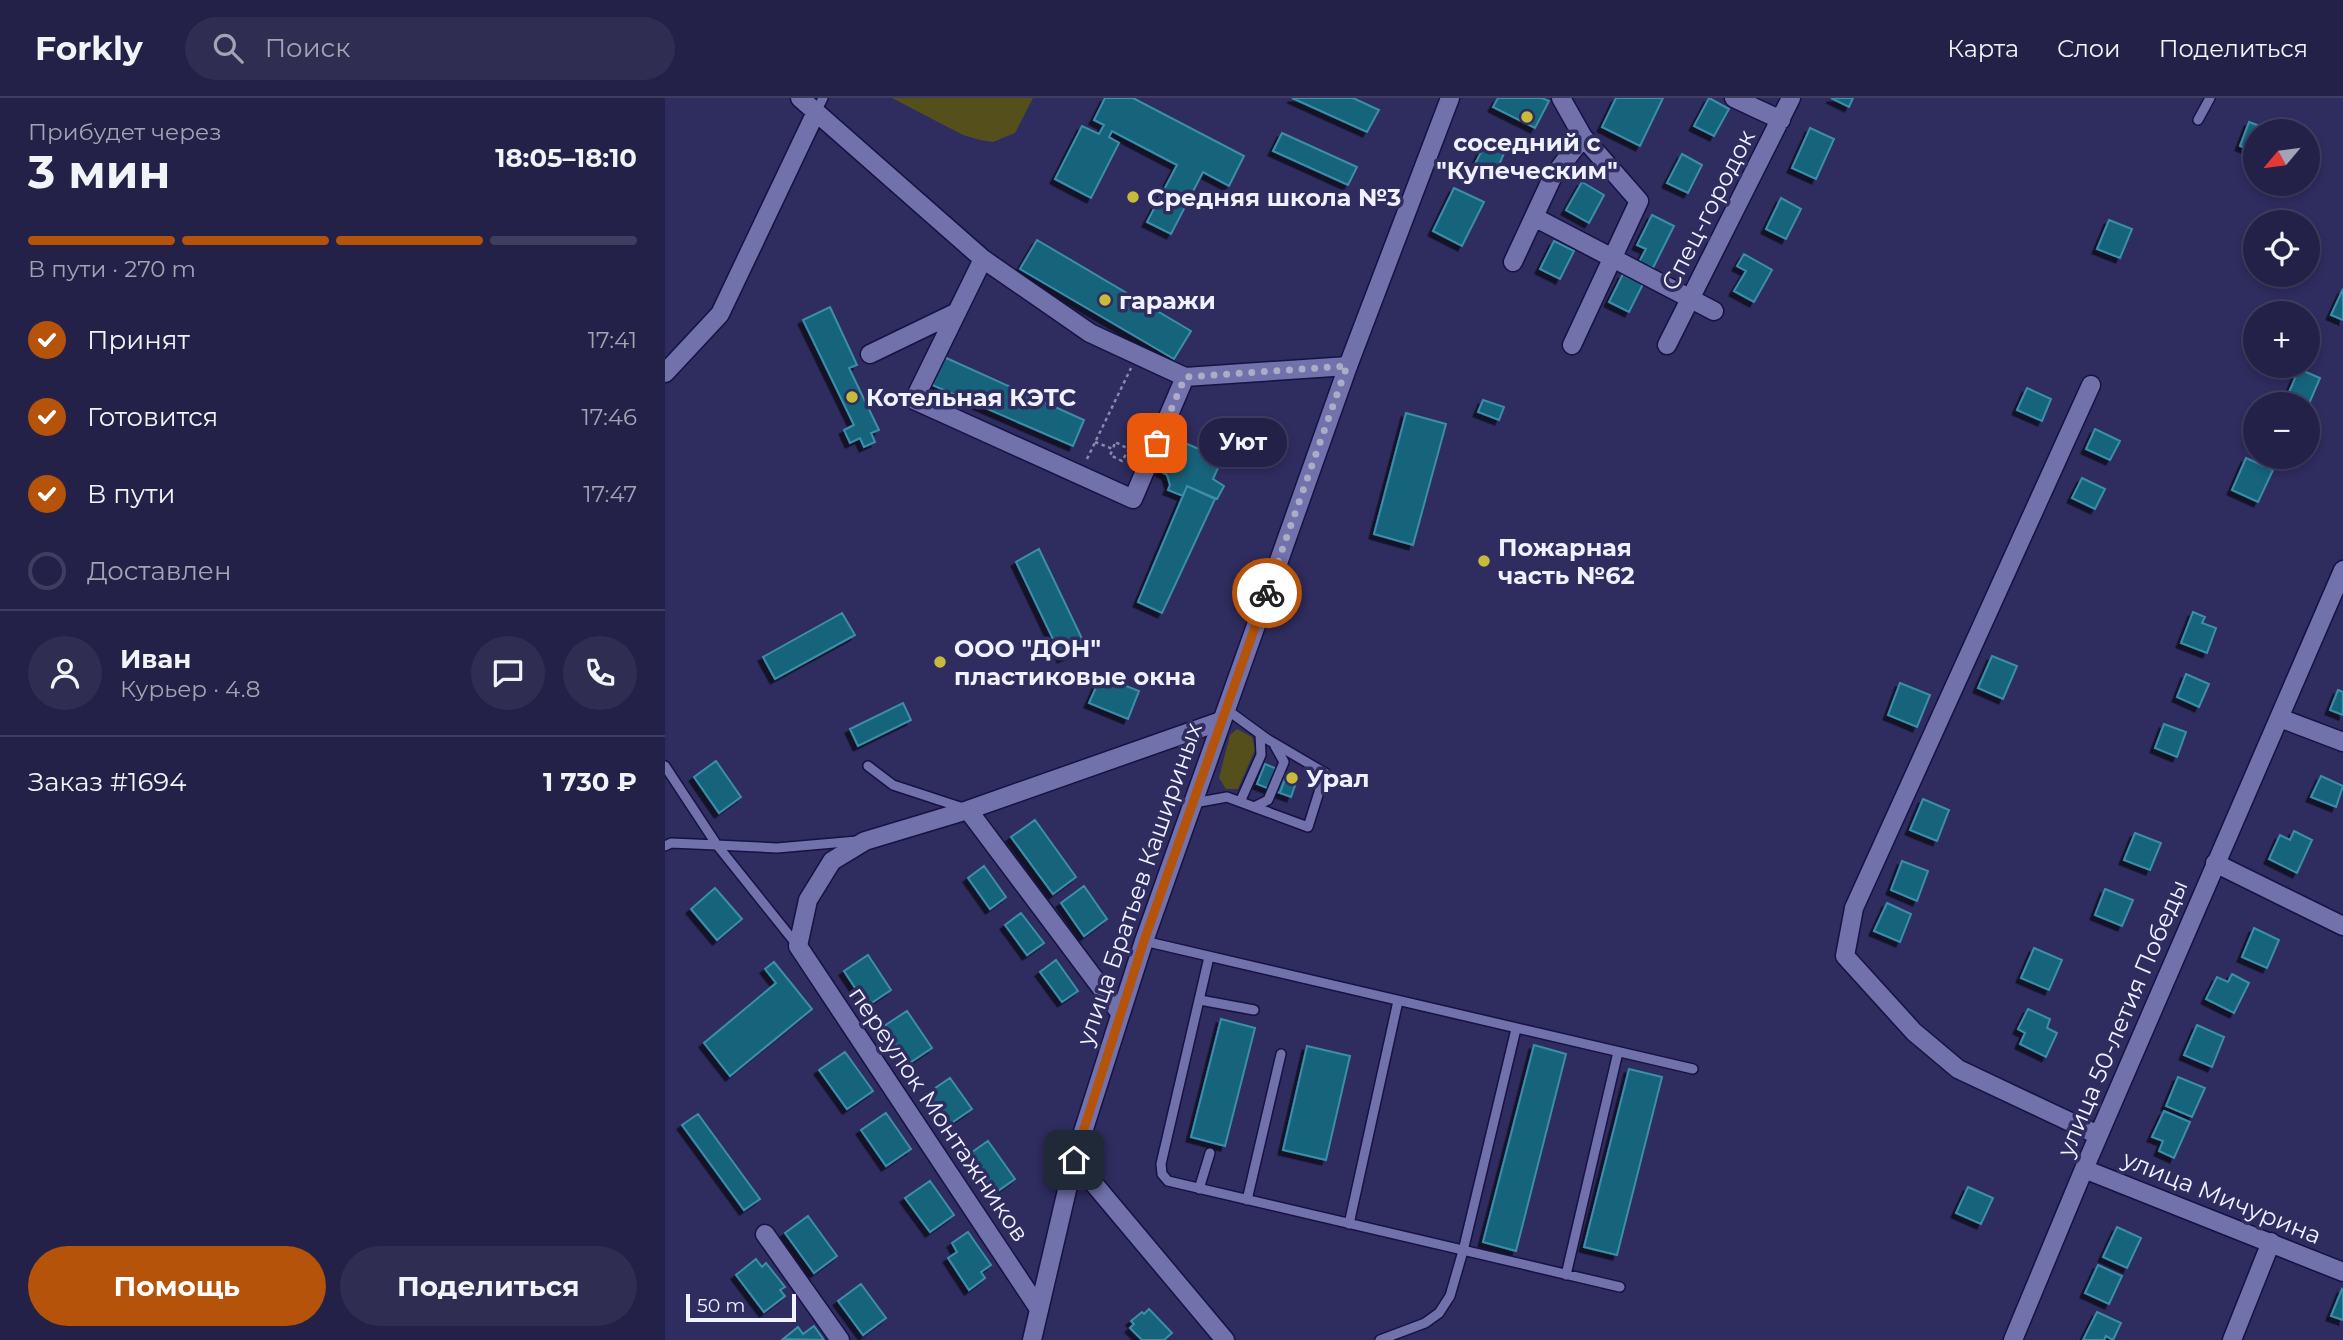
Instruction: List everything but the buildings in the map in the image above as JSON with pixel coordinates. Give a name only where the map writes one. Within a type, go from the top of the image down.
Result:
[{"type":"street","points":[[800,98],[820,105],[983,258],[1090,333],[1185,377],[1347,366]]},
{"type":"street","name":"улица Братьев Кашириных","points":[[1032,1340],[1074,1160],[1144,941],[1347,366],[1450,98]]},
{"type":"street","points":[[1561,98],[1583,137],[1639,201],[1571,345]]},
{"type":"street","points":[[1734,98],[1781,120]]},
{"type":"street","name":"Спец-городок","points":[[1667,345],[1791,98]]},
{"type":"street","points":[[665,373],[720,314],[820,105]]},
{"type":"street","points":[[1513,262],[1552,178],[1583,137]]},
{"type":"street","points":[[1534,217],[1714,311]]},
{"type":"street","points":[[983,258],[914,400],[1133,499],[1185,377]]},
{"type":"street","points":[[870,354],[955,313]]},
{"type":"street","points":[[2091,385],[1854,908],[1845,956],[1914,1032],[1958,1069],[2098,1135]]},
{"type":"street","name":"улица 50-летия Победы","points":[[2013,1340],[2098,1135],[2343,570]]},
{"type":"street","points":[[798,946],[808,900],[832,861],[866,841],[968,810],[1223,715]]},
{"type":"street","points":[[2280,718],[2343,742]]},
{"type":"street","points":[[968,810],[1120,1013]]},
{"type":"street","points":[[2215,863],[2343,926]]},
{"type":"street","name":"переулок Монтажников","points":[[798,946],[1039,1309]]},
{"type":"street","points":[[1074,1160],[1225,1340]]},
{"type":"street","name":"улица Мичурина","points":[[2084,1169],[2343,1272]]},
{"type":"street","points":[[765,1234],[840,1340]]},
{"type":"street","points":[[2232,1340],[2271,1242]]},
{"type":"lane","points":[[2198,120],[2210,98]]},
{"type":"lane","points":[[1192,804],[1227,797],[1308,827],[1325,773],[1223,715]]},
{"type":"lane","points":[[1240,802],[1261,755],[1260,734]]},
{"type":"lane","points":[[1254,807],[1268,800],[1284,762],[1273,743]]},
{"type":"lane","points":[[665,766],[717,845],[798,946]]},
{"type":"lane","points":[[867,766],[893,786],[968,810]]},
{"type":"lane","points":[[665,846],[671,843],[777,848],[866,841]]},
{"type":"lane","points":[[1144,941],[1693,1069]]},
{"type":"lane","points":[[1209,957],[1161,1164],[1168,1181],[1620,1287]]},
{"type":"lane","points":[[1199,1000],[1254,1010]]},
{"type":"lane","points":[[1349,1224],[1398,1002]]},
{"type":"lane","points":[[1380,1340],[1425,1322],[1439,1313],[1450,1296],[1516,1029]]},
{"type":"lane","points":[[1566,1275],[1618,1052]]},
{"type":"lane","points":[[1247,1200],[1281,1054]]},
{"type":"lane","points":[[1199,1189],[1210,1153]]},
{"type":"path","points":[[1080,474],[1137,355]]},
{"type":"path","points":[[1095,442],[1112,449]]},
{"type":"path","points":[[1115,442],[1129,449],[1122,461],[1110,455],[1112,449],[1115,442]]},
{"type":"shaded area","points":[[892,98],[1033,98],[1015,133],[993,142],[963,135]]},
{"type":"shaded area","points":[[1237,729],[1252,737],[1255,750],[1238,789],[1226,789],[1219,778],[1230,735]]},
{"type":"way so far","points":[[1157,443],[1185,377],[1347,366],[1267,593]]},
{"type":"place","name":"соседний с \"Купеческим\"","points":[[1527,117]]},
{"type":"place","name":"Средняя школа №3","points":[[1133,197]]},
{"type":"place","name":"гаражи","points":[[1105,300]]},
{"type":"place","name":"Котельная КЭТС","points":[[852,397]]},
{"type":"place","name":"Уют","points":[[1157,443]]},
{"type":"place","name":"Пожарная часть №62","points":[[1484,561]]},
{"type":"place","name":"ООО \"ДОН\" пластиковые окна","points":[[940,662]]},
{"type":"place","name":"Урал","points":[[1292,778]]},
{"type":"route","points":[[1074,1160],[1144,941],[1267,593]]}]
